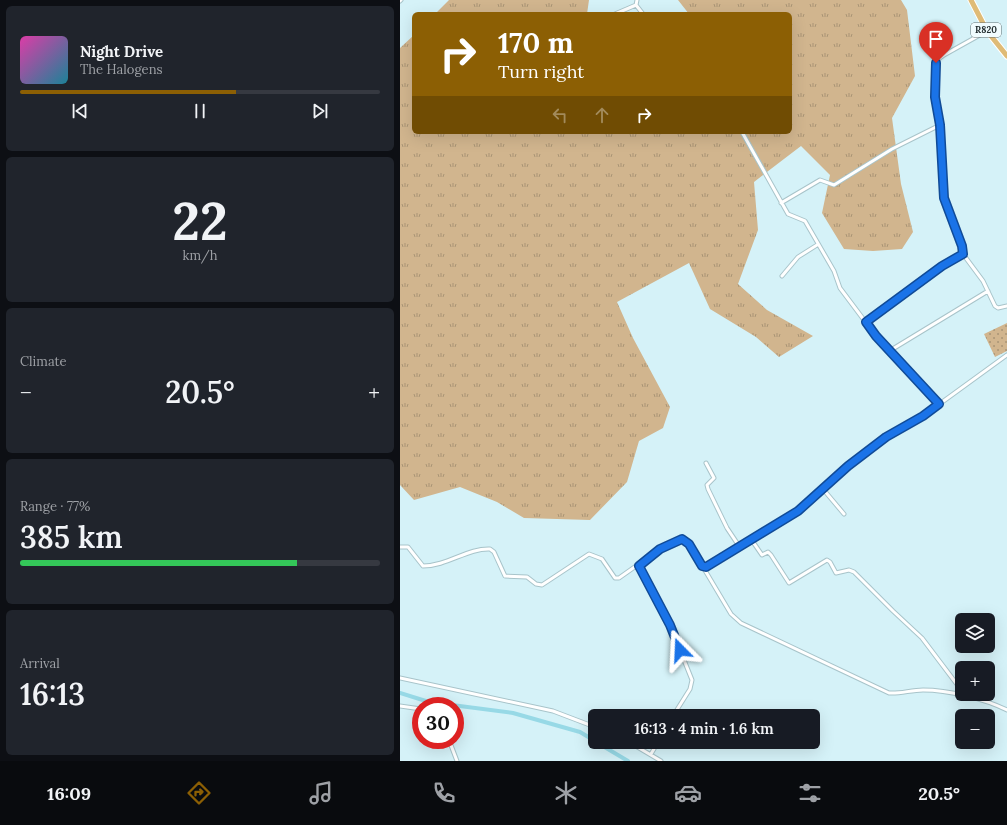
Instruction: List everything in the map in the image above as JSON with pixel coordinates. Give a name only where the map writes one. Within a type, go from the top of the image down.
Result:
[{"type":"main road","name":"R820","points":[[972,0],[987,31],[1007,56]]},
{"type":"street","points":[[637,0],[636,5],[641,12]]},
{"type":"street","points":[[620,12],[636,5]]},
{"type":"street","points":[[987,31],[956,48],[936,63],[935,97],[940,125],[944,198],[962,246],[963,254],[983,281],[996,307],[1002,308],[1007,306]]},
{"type":"street","points":[[781,203],[820,180],[834,185],[892,149],[940,125]]},
{"type":"street","points":[[743,134],[788,214],[805,221],[817,245],[834,272],[840,288],[866,322],[939,404]]},
{"type":"street","points":[[782,276],[798,257],[817,245]]},
{"type":"street","points":[[866,322],[942,266],[963,254]]},
{"type":"street","points":[[890,350],[988,291]]},
{"type":"street","points":[[703,567],[798,511],[848,466],[886,437],[923,416],[1007,354]]},
{"type":"street","points":[[706,463],[714,478],[707,485],[708,489],[727,528],[739,546]]},
{"type":"street","points":[[823,489],[844,514]]},
{"type":"street","points":[[400,547],[408,548],[423,566],[434,565],[481,550],[490,549],[494,552],[505,576],[527,577],[536,584],[542,585],[589,554],[602,559],[615,578],[619,578],[639,566],[660,549],[682,539],[689,544],[735,619],[766,636],[888,693],[901,694],[922,690],[955,694]]},
{"type":"street","points":[[751,539],[762,555],[768,552],[771,555],[789,583],[827,560],[830,562],[836,573],[849,570],[854,572],[922,638],[955,682]]},
{"type":"street","points":[[639,566],[670,625],[692,680],[690,689],[677,709]]},
{"type":"street","points":[[400,678],[547,709],[588,724]]},
{"type":"street","points":[[988,701],[1007,710]]},
{"type":"street","points":[[400,706],[412,708]]},
{"type":"street","points":[[452,749],[457,761]]},
{"type":"street","points":[[642,749],[661,761]]},
{"type":"street","points":[[651,754],[654,749]]},
{"type":"green space","points":[[449,0],[589,0],[587,12],[437,12]]},
{"type":"green space","points":[[678,0],[901,0],[907,10],[915,76],[892,118],[901,184],[913,232],[902,249],[873,251],[844,249],[822,213],[830,175],[801,146],[754,182],[758,230],[738,284],[767,310],[813,336],[779,357],[756,337],[710,309],[689,263],[617,302],[633,338],[670,407],[663,428],[639,441],[627,482],[590,520],[524,518],[497,502],[460,487],[414,500],[400,485],[400,48],[412,37],[412,134],[792,134],[792,12],[687,12]]},
{"type":"green space","points":[[1007,323],[1007,351],[995,357],[984,334]]},
{"type":"waterway","points":[[400,693],[429,702],[513,713],[580,732],[588,737]]},
{"type":"waterway","points":[[608,749],[628,761]]},
{"type":"route","points":[[680,650],[670,625],[639,566],[660,549],[682,539],[687,541],[702,566],[706,567],[717,561],[728,552],[789,518],[848,466],[886,437],[923,416],[939,404],[930,392],[876,336],[866,322],[942,266],[963,254],[962,246],[944,198],[940,125],[935,97],[936,63]]}]
